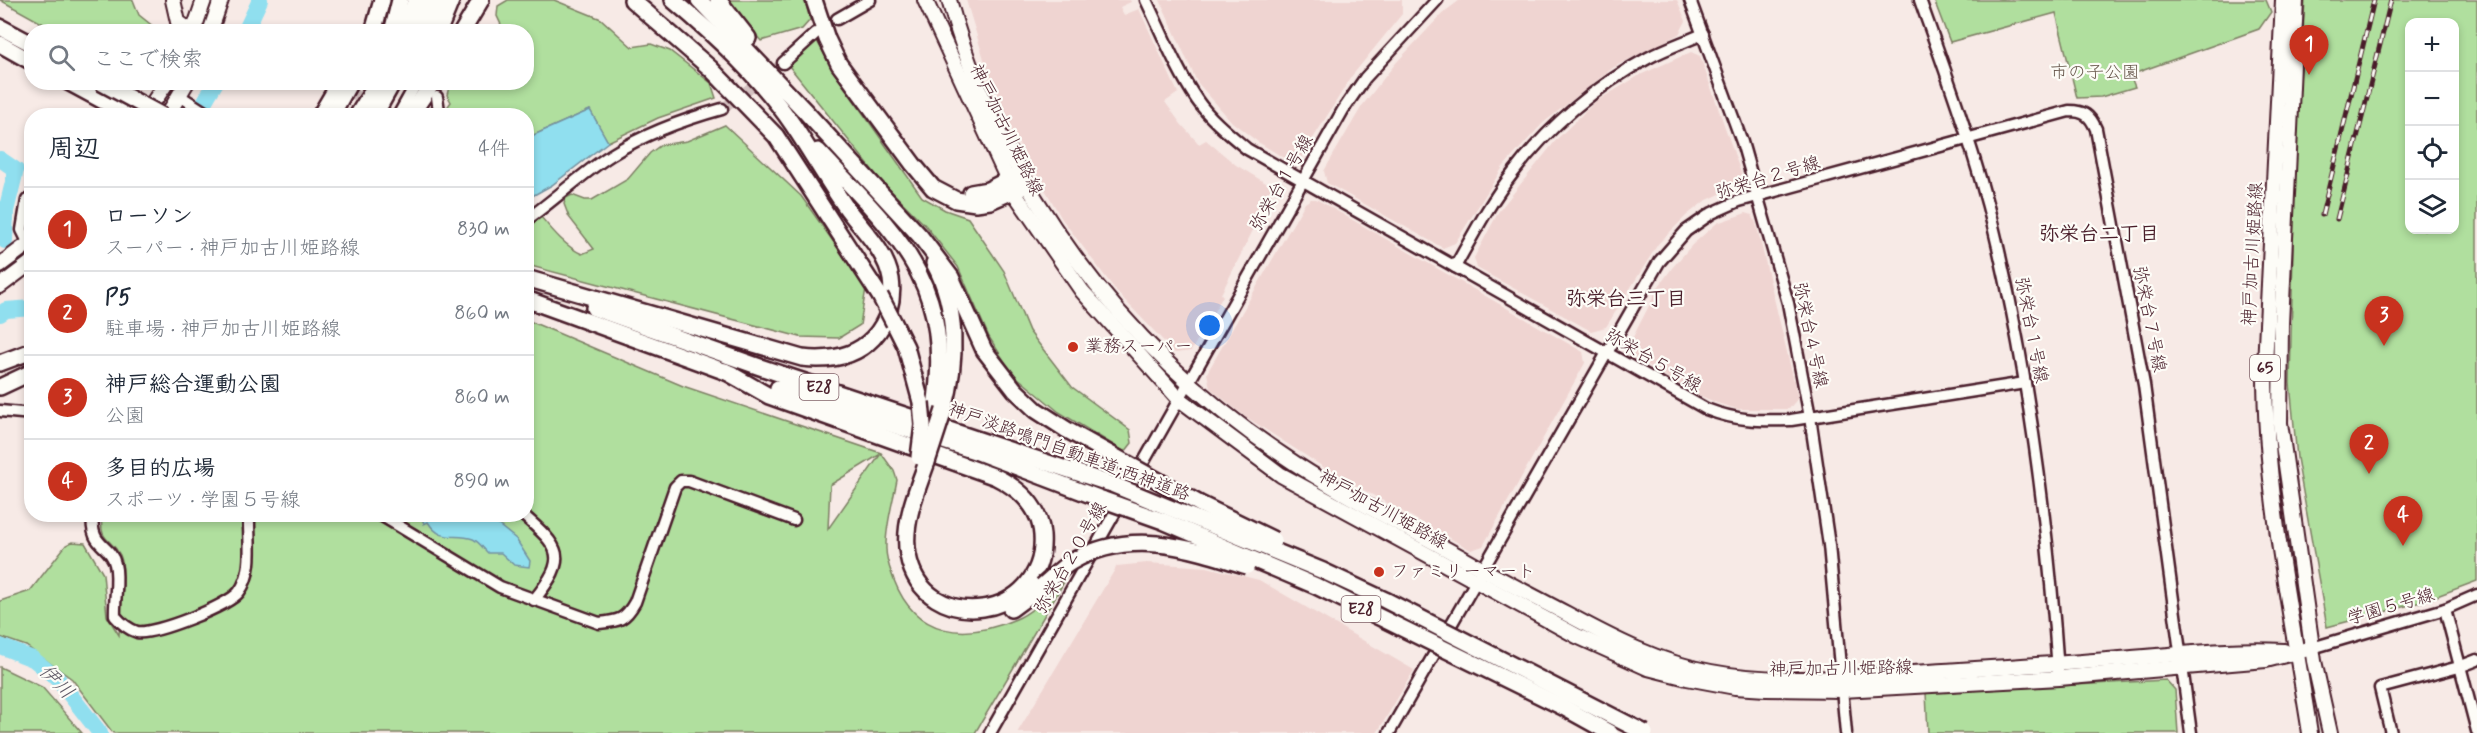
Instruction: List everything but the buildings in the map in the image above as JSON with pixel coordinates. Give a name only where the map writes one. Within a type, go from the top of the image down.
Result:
[{"type":"highway","points":[[376,24],[382,0]]},
{"type":"highway","points":[[394,24],[400,0]]},
{"type":"highway","points":[[406,24],[416,0]]},
{"type":"highway","points":[[421,24],[430,0]]},
{"type":"highway","points":[[432,24],[443,0]]},
{"type":"highway","points":[[467,24],[481,0]]},
{"type":"highway","points":[[618,0],[678,39]]},
{"type":"highway","points":[[632,0],[678,39],[847,208]]},
{"type":"highway","points":[[534,282],[802,358],[837,358],[853,354],[866,345],[880,330],[888,313],[892,295],[891,277],[878,249],[847,208],[792,124],[762,86],[723,45],[673,0]]},
{"type":"highway","points":[[699,0],[920,236],[951,277],[973,328],[995,367],[1036,410],[1067,430],[1200,504],[1289,548],[1323,571]]},
{"type":"highway","points":[[718,0],[804,110]]},
{"type":"highway","points":[[814,0],[827,39],[839,64],[933,188],[949,197],[970,203],[990,201],[1017,183]]},
{"type":"highway","points":[[823,0],[841,53],[894,127],[944,185],[962,193],[1017,183]]},
{"type":"highway","points":[[0,27],[24,40]]},
{"type":"highway","points":[[0,44],[24,58]]},
{"type":"highway","points":[[83,90],[116,108]]},
{"type":"highway","points":[[115,90],[150,108]]},
{"type":"highway","points":[[336,108],[346,90]]},
{"type":"highway","points":[[360,108],[368,90]]},
{"type":"highway","points":[[362,108],[373,90]]},
{"type":"highway","points":[[378,108],[389,90]]},
{"type":"highway","points":[[415,108],[425,90]]},
{"type":"highway","points":[[725,371],[769,396],[996,477],[1017,489],[1030,503],[1041,525],[1042,555],[1032,577],[1016,595],[982,609],[950,606],[925,589],[918,579],[908,555],[907,529],[923,459],[934,406],[940,369],[938,333],[931,303],[905,247],[880,217],[792,124]]},
{"type":"highway","points":[[776,136],[880,297],[934,406]]},
{"type":"highway","points":[[920,236],[937,268],[951,320],[952,365],[923,425],[923,459],[905,502],[897,538],[903,569],[911,586],[920,596],[931,606],[945,613],[960,617],[990,617],[1014,607],[1069,564],[1094,551],[1120,544],[1144,542],[1191,550],[1257,569],[1288,573]]},
{"type":"highway","name":"神戸淡路鳴門自動車道;西神道路","points":[[534,283],[760,367],[1114,485],[1323,571],[1395,605],[1645,733]]},
{"type":"highway","name":"神戸淡路鳴門自動車道;西神道路","points":[[534,302],[725,371],[975,451],[1163,521],[1288,573],[1563,707],[1610,733]]},
{"type":"highway","points":[[0,363],[24,354]]},
{"type":"highway","points":[[0,387],[24,376]]},
{"type":"main road","points":[[173,0],[178,21],[182,24]]},
{"type":"main road","points":[[196,24],[204,0]]},
{"type":"main road","points":[[213,24],[221,0]]},
{"type":"main road","name":"神戸加古川姫路線","points":[[926,0],[1017,183],[1082,291],[1179,399],[1281,475],[1478,575],[1632,648],[1711,672],[1841,684],[2058,671],[2182,661],[2266,650],[2297,651],[2312,648]]},
{"type":"main road","name":"神戸加古川姫路線","points":[[949,0],[987,110],[1017,183],[1080,265],[1126,319],[1188,383],[1279,453],[1478,575]]},
{"type":"main road","name":"神戸加古川姫路線","points":[[2283,0],[2265,389],[2270,474],[2310,733]]},
{"type":"main road","name":"神戸加古川姫路線","points":[[2296,0],[2279,408],[2312,648],[2320,695],[2330,733]]},
{"type":"main road","points":[[149,108],[162,90]]},
{"type":"main road","points":[[174,108],[185,99],[186,90]]},
{"type":"main road","points":[[0,265],[24,249]]},
{"type":"main road","points":[[0,286],[24,268]]},
{"type":"street","points":[[444,24],[454,0]]},
{"type":"street","points":[[837,19],[870,0]]},
{"type":"street","name":"弥栄台５号線","points":[[1146,0],[1183,78],[1198,102],[1224,130],[1247,149],[1685,399],[1729,418],[1754,421],[1810,417],[2025,383]]},
{"type":"street","name":"弥栄台４号線","points":[[1690,0],[1759,194],[1788,303],[1810,417],[1829,545],[1846,733]]},
{"type":"street","name":"弥栄台１号線","points":[[1920,0],[1968,138],[1994,230],[2025,383],[2047,533],[2058,671]]},
{"type":"street","name":"弥栄台１号線","points":[[1179,399],[1343,110],[1365,78],[1435,1]]},
{"type":"street","points":[[783,63],[816,33]]},
{"type":"street","points":[[1455,267],[1513,172],[1545,136],[1581,103],[1626,71],[1649,57],[1703,34]]},
{"type":"street","points":[[322,108],[332,90]]},
{"type":"street","points":[[406,108],[423,90]]},
{"type":"street","points":[[429,90],[438,108]]},
{"type":"street","points":[[185,99],[199,108]]},
{"type":"street","points":[[534,214],[610,156],[643,136],[673,123],[722,109]]},
{"type":"street","name":"弥栄台７号線","points":[[1968,138],[2069,111],[2080,111],[2091,116],[2096,129],[2144,385],[2182,661]]},
{"type":"street","name":"弥栄台２号線","points":[[1478,575],[1659,262],[1678,239],[1712,213],[1759,194],[1968,138]]},
{"type":"street","points":[[24,218],[22,230],[24,234]]},
{"type":"street","name":"弥栄台２０号線","points":[[990,733],[1179,399]]},
{"type":"street","points":[[0,411],[24,413]]},
{"type":"street","points":[[392,522],[500,587],[599,623],[615,621],[627,615],[635,602],[675,487],[681,481],[689,481],[794,519]]},
{"type":"street","points":[[93,522],[94,536],[101,547],[111,555],[116,566],[115,616],[124,626],[139,632],[165,627],[216,608],[240,591],[249,562],[249,522]]},
{"type":"street","points":[[531,522],[551,541],[556,554],[554,574],[534,600]]},
{"type":"street","points":[[1389,733],[1478,575]]},
{"type":"street","name":"学園５号線","points":[[2312,648],[2445,609],[2477,595]]},
{"type":"street","points":[[2445,609],[2477,731]]},
{"type":"street","points":[[2391,733],[2380,688],[2477,660]]},
{"type":"street","points":[[2182,661],[2191,733]]},
{"type":"shaded area","points":[[966,0],[1130,0],[1131,2],[1120,7],[1124,15],[1139,9],[1178,93],[1165,102],[1181,124],[1199,144],[1206,140],[1236,165],[1274,188],[1221,294],[1223,296],[1191,351],[1175,353],[1117,292],[1062,219],[1015,137],[990,79]]},
{"type":"shaded area","points":[[1160,0],[1402,0],[1402,14],[1351,77],[1301,158],[1289,161],[1258,142],[1232,122],[1197,82]]},
{"type":"shaded area","points":[[1460,0],[1677,0],[1686,21],[1679,34],[1614,67],[1543,123],[1503,167],[1455,243],[1443,248],[1327,183],[1324,171],[1362,106],[1395,64],[1444,12]]},
{"type":"shaded area","points":[[1691,52],[1700,56],[1742,176],[1735,187],[1705,201],[1687,215],[1658,244],[1606,327],[1591,331],[1477,268],[1474,258],[1499,211],[1557,139],[1595,102],[1640,75]]},
{"type":"shaded area","points":[[1316,199],[1583,352],[1585,363],[1483,546],[1471,550],[1328,470],[1243,415],[1210,388],[1207,373],[1305,203]]},
{"type":"shaded area","points":[[1746,213],[1752,215],[1756,223],[1798,398],[1789,409],[1737,409],[1717,403],[1692,392],[1631,355],[1629,345],[1659,286],[1672,268],[1692,245],[1717,223]]},
{"type":"shaded area","points":[[1147,563],[1207,567],[1259,580],[1414,670],[1377,733],[1017,733],[1117,566]]},
{"type":"green space","points":[[0,0],[133,0],[139,15],[150,24],[43,24]]},
{"type":"green space","points":[[508,0],[554,0],[601,19],[632,47],[651,44],[670,51],[711,83],[716,98],[658,118],[608,142],[590,110],[534,135],[534,108],[447,108],[451,102],[447,95],[448,90],[534,90],[534,24],[501,24],[497,16],[498,6]]},
{"type":"green space","points":[[727,0],[805,0],[810,20],[802,29],[761,41]]},
{"type":"green space","name":"市の子公園","points":[[1934,0],[2266,0],[2271,12],[2259,29],[2130,75],[2135,87],[2101,97],[2077,98],[2056,13],[1950,42]]},
{"type":"green space","points":[[2305,0],[2477,0],[2477,581],[2421,602],[2327,627],[2297,458],[2290,383],[2295,164]]},
{"type":"green space","points":[[817,41],[834,72],[922,197],[945,210],[968,218],[1004,271],[1029,331],[1072,387],[1130,430],[1132,443],[1125,452],[1059,412],[1012,373],[989,337],[958,267],[926,226],[882,182],[789,66]]},
{"type":"green space","points":[[725,125],[801,196],[866,288],[860,325],[839,338],[800,337],[534,267],[534,222],[541,217],[560,238],[582,254],[594,249],[569,217],[564,204],[566,198],[572,195],[592,200],[628,179],[650,153],[661,145],[687,141]]},
{"type":"green space","points":[[534,323],[683,386],[881,453],[894,471],[897,480],[886,541],[888,564],[903,599],[915,613],[929,623],[944,629],[961,631],[997,626],[1029,612],[1064,582],[975,733],[113,733],[72,679],[26,646],[0,637],[0,601],[30,591],[66,545],[72,542],[85,543],[103,574],[107,616],[119,635],[123,582],[122,562],[116,549],[104,535],[102,522],[534,522]],"holes":[[[880,455],[828,529],[830,485]]]},
{"type":"green space","points":[[0,667],[42,687],[82,733],[0,733]]},
{"type":"green space","points":[[2166,680],[2175,690],[2178,733],[1928,733],[1926,693]]},
{"type":"water","points":[[590,110],[608,142],[552,185],[534,195],[534,135]]},
{"type":"water","points":[[428,522],[495,522],[516,539],[530,561],[529,567],[514,565],[501,553],[488,553],[473,539],[443,535],[433,529]]},
{"type":"waterway","name":"伊川","points":[[249,24],[260,0]]},
{"type":"waterway","name":"伊川","points":[[201,108],[211,90]]},
{"type":"waterway","points":[[0,159],[16,170],[6,211],[5,241]]},
{"type":"waterway","name":"伊川","points":[[0,314],[6,310],[24,309]]},
{"type":"waterway","name":"伊川","points":[[0,646],[33,659],[57,678],[100,733]]},
{"type":"tunnel","points":[[722,109],[783,63]]},
{"type":"tunnel","points":[[346,90],[381,108]]},
{"type":"railway","points":[[2322,215],[2374,0]]},
{"type":"railway","points":[[2337,219],[2391,0]]},
{"type":"place","name":"ローソン","points":[[2309,75]]},
{"type":"place","name":"神戸総合運動公園","points":[[2384,346]]},
{"type":"place","name":"業務スーパー","points":[[1073,347]]},
{"type":"place","name":"P5","points":[[2369,474]]},
{"type":"place","name":"多目的広場","points":[[2403,546]]},
{"type":"place","name":"ファミリーマート","points":[[1379,572]]},
{"type":"district","name":"弥栄台二丁目","points":[[2099,234]]},
{"type":"district","name":"弥栄台三丁目","points":[[1626,299]]}]
